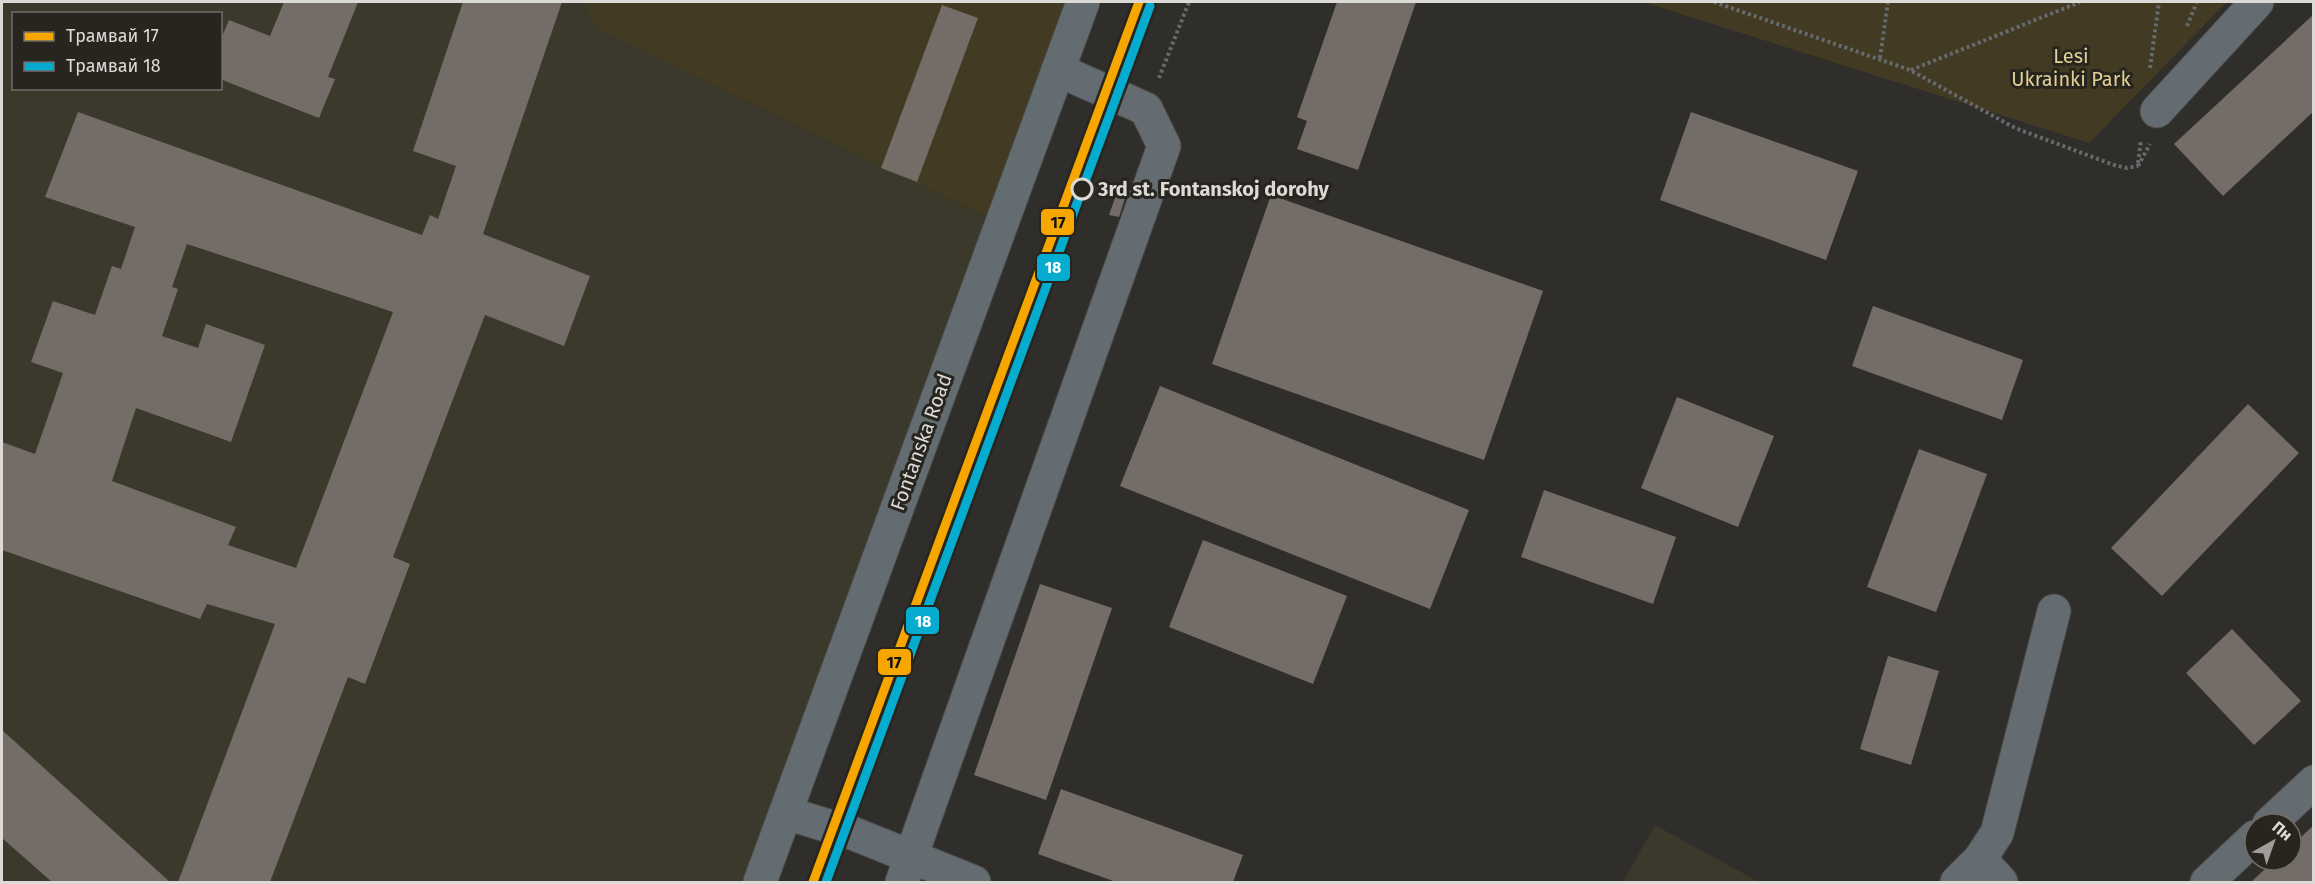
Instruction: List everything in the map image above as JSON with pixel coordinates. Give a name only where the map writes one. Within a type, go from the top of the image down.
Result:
[{"type":"main road","name":"Fontanska Road","points":[[760,882],[1083,2]]},
{"type":"street","points":[[2157,111],[2257,2]]},
{"type":"street","points":[[907,870],[1164,146],[1146,109],[1058,70]]},
{"type":"street","points":[[1957,882],[1990,871],[1997,833],[2054,611]]},
{"type":"street","points":[[2282,812],[2313,782]]},
{"type":"street","points":[[786,813],[852,833],[907,870],[974,882]]},
{"type":"street","points":[[2207,882],[2243,848]]},
{"type":"path","points":[[1146,109],[1189,2]]},
{"type":"path","points":[[1714,2],[1910,70],[2015,128],[2114,165],[2127,168],[2138,166]]},
{"type":"path","points":[[1880,58],[1888,2]]},
{"type":"path","points":[[1910,70],[2080,2]]},
{"type":"shaded area","points":[[2,2],[582,2],[599,30],[998,222],[752,882],[2,882]]},
{"type":"shaded area","points":[[1655,825],[1759,882],[1623,882]]},
{"type":"green space","points":[[582,2],[1082,2],[998,222],[599,30]]},
{"type":"green space","name":"Lesi Ukrainki Park","points":[[1643,2],[2227,2],[2089,143]]},
{"type":"building","points":[[284,2],[358,2],[328,77],[335,79],[319,118],[222,80],[222,36],[229,20],[270,36]]},
{"type":"building","points":[[463,2],[562,2],[483,234],[590,276],[564,346],[485,315],[393,557],[410,564],[365,684],[348,677],[270,882],[178,882],[275,624],[207,604],[200,619],[2,550],[2,442],[35,454],[63,373],[31,362],[53,301],[95,315],[112,266],[121,269],[135,227],[45,197],[78,112],[422,235],[430,215],[438,219],[456,166],[413,151]],"holes":[[[187,244],[393,312],[296,568],[228,545],[236,527],[112,481],[136,408],[231,442],[265,345],[206,324],[198,348],[162,336],[178,289],[172,287]]]},
{"type":"building","points":[[1337,2],[1416,2],[1358,170],[1297,149],[1307,121],[1297,117]]},
{"type":"building","points":[[942,5],[978,18],[917,182],[881,168]]},
{"type":"building","points":[[2314,14],[2314,111],[2223,196],[2174,144]]},
{"type":"building","points":[[1691,112],[1858,171],[1826,260],[1660,200]]},
{"type":"building","points":[[1117,192],[1126,195],[1119,217],[1109,215]]},
{"type":"building","points":[[1271,195],[1543,291],[1484,460],[1212,364]]},
{"type":"building","points":[[1873,306],[2023,360],[2002,420],[1852,366]]},
{"type":"building","points":[[1160,386],[1469,510],[1430,609],[1120,486]]},
{"type":"building","points":[[1677,397],[1774,436],[1738,527],[1641,488]]},
{"type":"building","points":[[2248,404],[2299,453],[2162,596],[2111,548]]},
{"type":"building","points":[[1919,449],[1987,474],[1936,612],[1867,587]]},
{"type":"building","points":[[1544,490],[1676,537],[1653,604],[1521,557]]},
{"type":"building","points":[[1203,540],[1347,596],[1313,684],[1169,627]]},
{"type":"building","points":[[1040,584],[1112,608],[1046,800],[974,775]]},
{"type":"building","points":[[2232,629],[2301,701],[2254,745],[2186,673]]},
{"type":"building","points":[[1888,656],[1939,671],[1911,765],[1860,749]]},
{"type":"building","points":[[2,730],[170,882],[52,882],[2,838]]},
{"type":"building","points":[[1061,789],[1243,855],[1233,882],[1116,882],[1038,854]]},
{"type":"building","points":[[2314,825],[2314,882],[2251,882],[2262,872],[2303,872],[2303,835]]},
{"type":"tram line","name":"17","points":[[813,882],[1139,2]]},
{"type":"tram line","name":"18","points":[[826,882],[1150,6]]},
{"type":"place","name":"3rd st. Fontanskoj dorohy","points":[[1082,189]]}]
